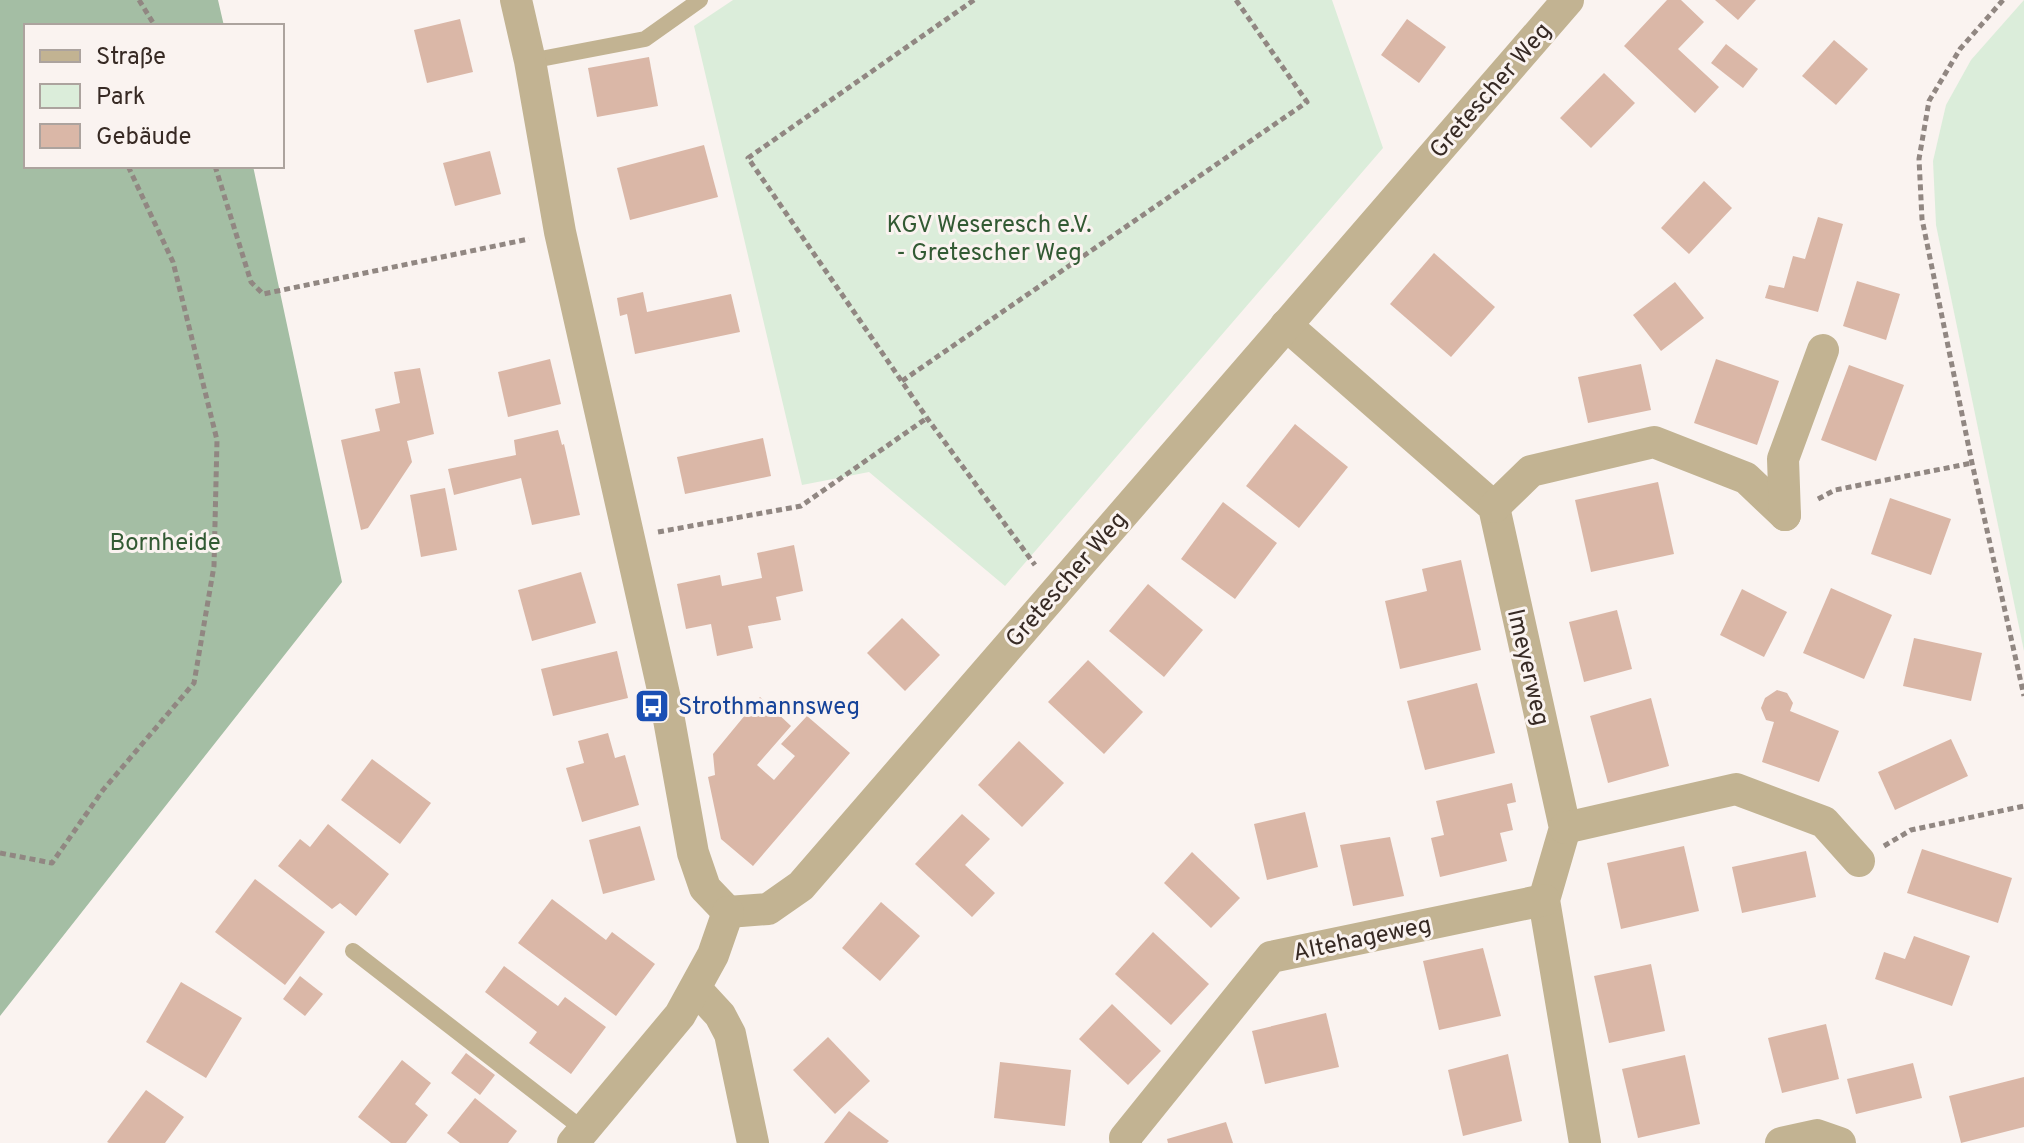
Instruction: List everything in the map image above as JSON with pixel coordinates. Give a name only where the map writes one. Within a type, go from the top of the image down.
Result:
[{"type":"street","points":[[516,0],[560,232],[666,703],[693,853],[705,888],[728,912],[713,955],[680,1015],[578,1136]]},
{"type":"street","name":"Gretescher Weg","points":[[728,912],[768,909],[801,886],[1568,0]]},
{"type":"street","points":[[1286,325],[1494,507],[1531,471],[1654,442],[1746,478],[1785,515]]},
{"type":"street","points":[[1785,515],[1783,459],[1823,350]]},
{"type":"street","name":"Imeyerweg","points":[[1494,507],[1565,828],[1544,900],[1585,1143]]},
{"type":"street","points":[[1565,828],[1736,789],[1824,822],[1859,861]]},
{"type":"street","name":"Altehageweg","points":[[1126,1143],[1125,1138],[1271,957],[1544,900]]},
{"type":"street","points":[[696,989],[720,1015],[730,1034],[753,1143]]},
{"type":"street","points":[[1781,1143],[1817,1135],[1840,1143]]},
{"type":"lane","points":[[530,61],[645,39],[700,0]]},
{"type":"lane","points":[[353,951],[578,1136]]},
{"type":"path","points":[[139,0],[154,24]]},
{"type":"path","points":[[974,0],[748,158],[927,418],[1032,561],[1058,589]]},
{"type":"path","points":[[902,381],[1307,102],[1236,0]]},
{"type":"path","points":[[2003,0],[1960,49],[1929,101],[1919,159],[1922,219],[2024,696]]},
{"type":"path","points":[[0,853],[52,863],[103,790],[194,683],[214,566],[217,440],[173,262],[129,168]]},
{"type":"path","points":[[216,168],[251,282],[263,294],[560,232]]},
{"type":"path","points":[[630,537],[801,506],[927,418]]},
{"type":"path","points":[[1785,515],[1835,490],[1972,463]]},
{"type":"path","points":[[1859,861],[1911,830],[2024,806]]},
{"type":"green space","name":"Bornheide","points":[[0,0],[218,0],[224,24],[24,24],[24,168],[253,168],[342,582],[0,1016]]},
{"type":"green space","name":"KGV Weseresch e.V. - Gretescher Weg","points":[[733,0],[1332,0],[1383,148],[1005,586],[869,472],[802,485],[694,26]]},
{"type":"green space","points":[[2024,0],[2024,651],[1936,225],[1933,161],[1946,105],[1971,60]]},
{"type":"building","points":[[1667,0],[1681,0],[1704,22],[1678,49],[1719,87],[1695,113],[1624,46]]},
{"type":"building","points":[[1715,0],[1756,0],[1738,20]]},
{"type":"building","points":[[460,19],[473,72],[427,83],[414,30]]},
{"type":"building","points":[[1407,19],[1446,47],[1419,83],[1381,55]]},
{"type":"building","points":[[1834,40],[1868,69],[1836,105],[1802,76]]},
{"type":"building","points":[[1726,44],[1758,69],[1743,88],[1711,63]]},
{"type":"building","points":[[649,57],[658,106],[597,117],[588,68]]},
{"type":"building","points":[[1604,73],[1635,103],[1591,148],[1560,118]]},
{"type":"building","points":[[704,145],[718,197],[630,220],[617,168]]},
{"type":"building","points":[[490,151],[501,194],[455,206],[443,163]]},
{"type":"building","points":[[1704,181],[1732,208],[1689,254],[1661,228]]},
{"type":"building","points":[[1818,217],[1843,224],[1818,312],[1765,298],[1769,285],[1784,288],[1793,256],[1805,259]]},
{"type":"building","points":[[1434,253],[1495,307],[1451,357],[1390,304]]},
{"type":"building","points":[[1857,281],[1900,294],[1886,340],[1843,326]]},
{"type":"building","points":[[1675,282],[1704,318],[1661,351],[1633,315]]},
{"type":"building","points":[[643,292],[647,312],[731,294],[740,332],[635,354],[627,314],[620,316],[617,298]]},
{"type":"building","points":[[550,359],[561,404],[508,417],[498,372]]},
{"type":"building","points":[[1716,359],[1779,381],[1757,445],[1694,423]]},
{"type":"building","points":[[1641,364],[1651,410],[1588,423],[1578,377]]},
{"type":"building","points":[[1849,365],[1904,385],[1876,461],[1821,440]]},
{"type":"building","points":[[420,368],[434,434],[407,441],[412,462],[368,528],[361,530],[341,440],[380,431],[375,409],[400,403],[394,372]]},
{"type":"building","points":[[1295,424],[1348,467],[1299,528],[1246,486]]},
{"type":"building","points":[[558,430],[580,515],[532,525],[521,478],[454,495],[448,469],[516,455],[514,440]]},
{"type":"building","points":[[763,438],[771,476],[685,494],[677,457]]},
{"type":"building","points":[[1658,482],[1674,554],[1591,572],[1575,500]]},
{"type":"building","points":[[445,488],[457,550],[421,557],[410,495]]},
{"type":"building","points":[[1890,498],[1951,519],[1931,575],[1871,554]]},
{"type":"building","points":[[1223,502],[1277,543],[1235,599],[1181,559]]},
{"type":"building","points":[[794,545],[803,591],[776,597],[781,620],[748,626],[753,648],[717,656],[711,624],[686,629],[677,584],[720,575],[722,586],[762,578],[757,553]]},
{"type":"building","points":[[1461,560],[1481,650],[1400,669],[1385,601],[1427,591],[1422,569]]},
{"type":"building","points":[[581,572],[596,623],[532,641],[518,590]]},
{"type":"building","points":[[1148,584],[1203,630],[1164,677],[1109,631]]},
{"type":"building","points":[[1831,588],[1892,615],[1864,679],[1803,653]]},
{"type":"building","points":[[1742,589],[1787,612],[1764,657],[1720,635]]},
{"type":"building","points":[[1617,610],[1632,669],[1584,682],[1569,622]]},
{"type":"building","points":[[902,618],[940,655],[905,691],[867,653]]},
{"type":"building","points":[[1914,638],[1982,653],[1971,701],[1903,686]]},
{"type":"building","points":[[617,651],[628,698],[553,716],[541,669]]},
{"type":"building","points":[[1088,660],[1143,712],[1104,754],[1048,702]]},
{"type":"building","points":[[1477,683],[1495,753],[1425,770],[1407,701]]},
{"type":"building","points":[[1777,690],[1787,693],[1793,703],[1790,711],[1839,731],[1819,782],[1762,762],[1774,722],[1766,720],[1761,708],[1765,698]]},
{"type":"building","points":[[760,697],[791,726],[757,765],[774,780],[795,756],[781,744],[807,716],[850,753],[753,866],[721,839],[708,777],[715,775],[713,754]]},
{"type":"building","points":[[1651,698],[1669,766],[1608,783],[1590,716]]},
{"type":"building","points":[[608,733],[615,758],[625,755],[639,805],[582,822],[566,768],[584,763],[578,741]]},
{"type":"building","points":[[1951,739],[1968,776],[1895,810],[1878,772]]},
{"type":"building","points":[[1019,741],[1064,783],[1022,827],[978,785]]},
{"type":"building","points":[[372,759],[431,803],[400,844],[341,800]]},
{"type":"building","points":[[1512,783],[1516,802],[1507,804],[1513,830],[1500,833],[1507,861],[1440,877],[1431,838],[1444,835],[1436,801]]},
{"type":"building","points":[[1305,812],[1318,867],[1267,880],[1254,824]]},
{"type":"building","points":[[962,814],[990,839],[965,865],[995,893],[972,917],[915,864]]},
{"type":"building","points":[[328,824],[389,874],[356,916],[340,903],[332,909],[278,866],[300,839],[310,847]]},
{"type":"building","points":[[640,826],[655,880],[603,894],[589,840]]},
{"type":"building","points":[[1390,837],[1404,896],[1353,906],[1340,845]]},
{"type":"building","points":[[1684,846],[1699,911],[1621,929],[1607,863]]},
{"type":"building","points":[[1922,849],[2012,878],[1998,923],[1907,893]]},
{"type":"building","points":[[1806,851],[1816,897],[1742,913],[1732,867]]},
{"type":"building","points":[[1192,852],[1240,898],[1211,928],[1164,883]]},
{"type":"building","points":[[255,879],[325,932],[285,985],[215,932]]},
{"type":"building","points":[[552,899],[606,940],[612,932],[655,964],[616,1016],[518,943]]},
{"type":"building","points":[[881,902],[920,936],[880,981],[842,948]]},
{"type":"building","points":[[1153,932],[1209,984],[1171,1025],[1115,974]]},
{"type":"building","points":[[1914,936],[1970,956],[1952,1006],[1875,979],[1884,952],[1905,959]]},
{"type":"building","points":[[1483,948],[1501,1016],[1439,1030],[1423,961]]},
{"type":"building","points":[[1651,964],[1665,1031],[1609,1043],[1594,976]]},
{"type":"building","points":[[504,966],[558,1006],[565,997],[606,1027],[571,1074],[529,1043],[537,1032],[485,992]]},
{"type":"building","points":[[300,976],[323,994],[305,1016],[283,999]]},
{"type":"building","points":[[181,982],[242,1018],[206,1078],[146,1042]]},
{"type":"building","points":[[1112,1004],[1161,1051],[1128,1085],[1079,1039]]},
{"type":"building","points":[[1326,1013],[1339,1067],[1265,1084],[1252,1031]]},
{"type":"building","points":[[1826,1024],[1839,1079],[1782,1093],[1768,1038]]},
{"type":"building","points":[[828,1037],[870,1081],[835,1114],[793,1070]]},
{"type":"building","points":[[466,1053],[495,1075],[480,1095],[451,1073]]},
{"type":"building","points":[[1508,1054],[1522,1121],[1463,1136],[1448,1070]]},
{"type":"building","points":[[1685,1055],[1700,1124],[1638,1138],[1622,1069]]},
{"type":"building","points":[[402,1060],[431,1083],[415,1104],[428,1115],[406,1143],[391,1143],[358,1117]]},
{"type":"building","points":[[1000,1062],[1071,1070],[1065,1126],[994,1118]]},
{"type":"building","points":[[1913,1063],[1922,1098],[1856,1114],[1847,1079]]},
{"type":"building","points":[[2024,1077],[2024,1127],[1961,1143],[1949,1096]]},
{"type":"building","points":[[146,1090],[184,1117],[165,1143],[107,1142]]},
{"type":"building","points":[[475,1098],[517,1131],[508,1143],[460,1143],[447,1133]]},
{"type":"building","points":[[849,1111],[889,1141],[824,1143]]},
{"type":"building","points":[[1226,1122],[1233,1143],[1168,1143],[1167,1139]]},
{"type":"place","name":"Strothmannsweg","points":[[652,706]]}]
